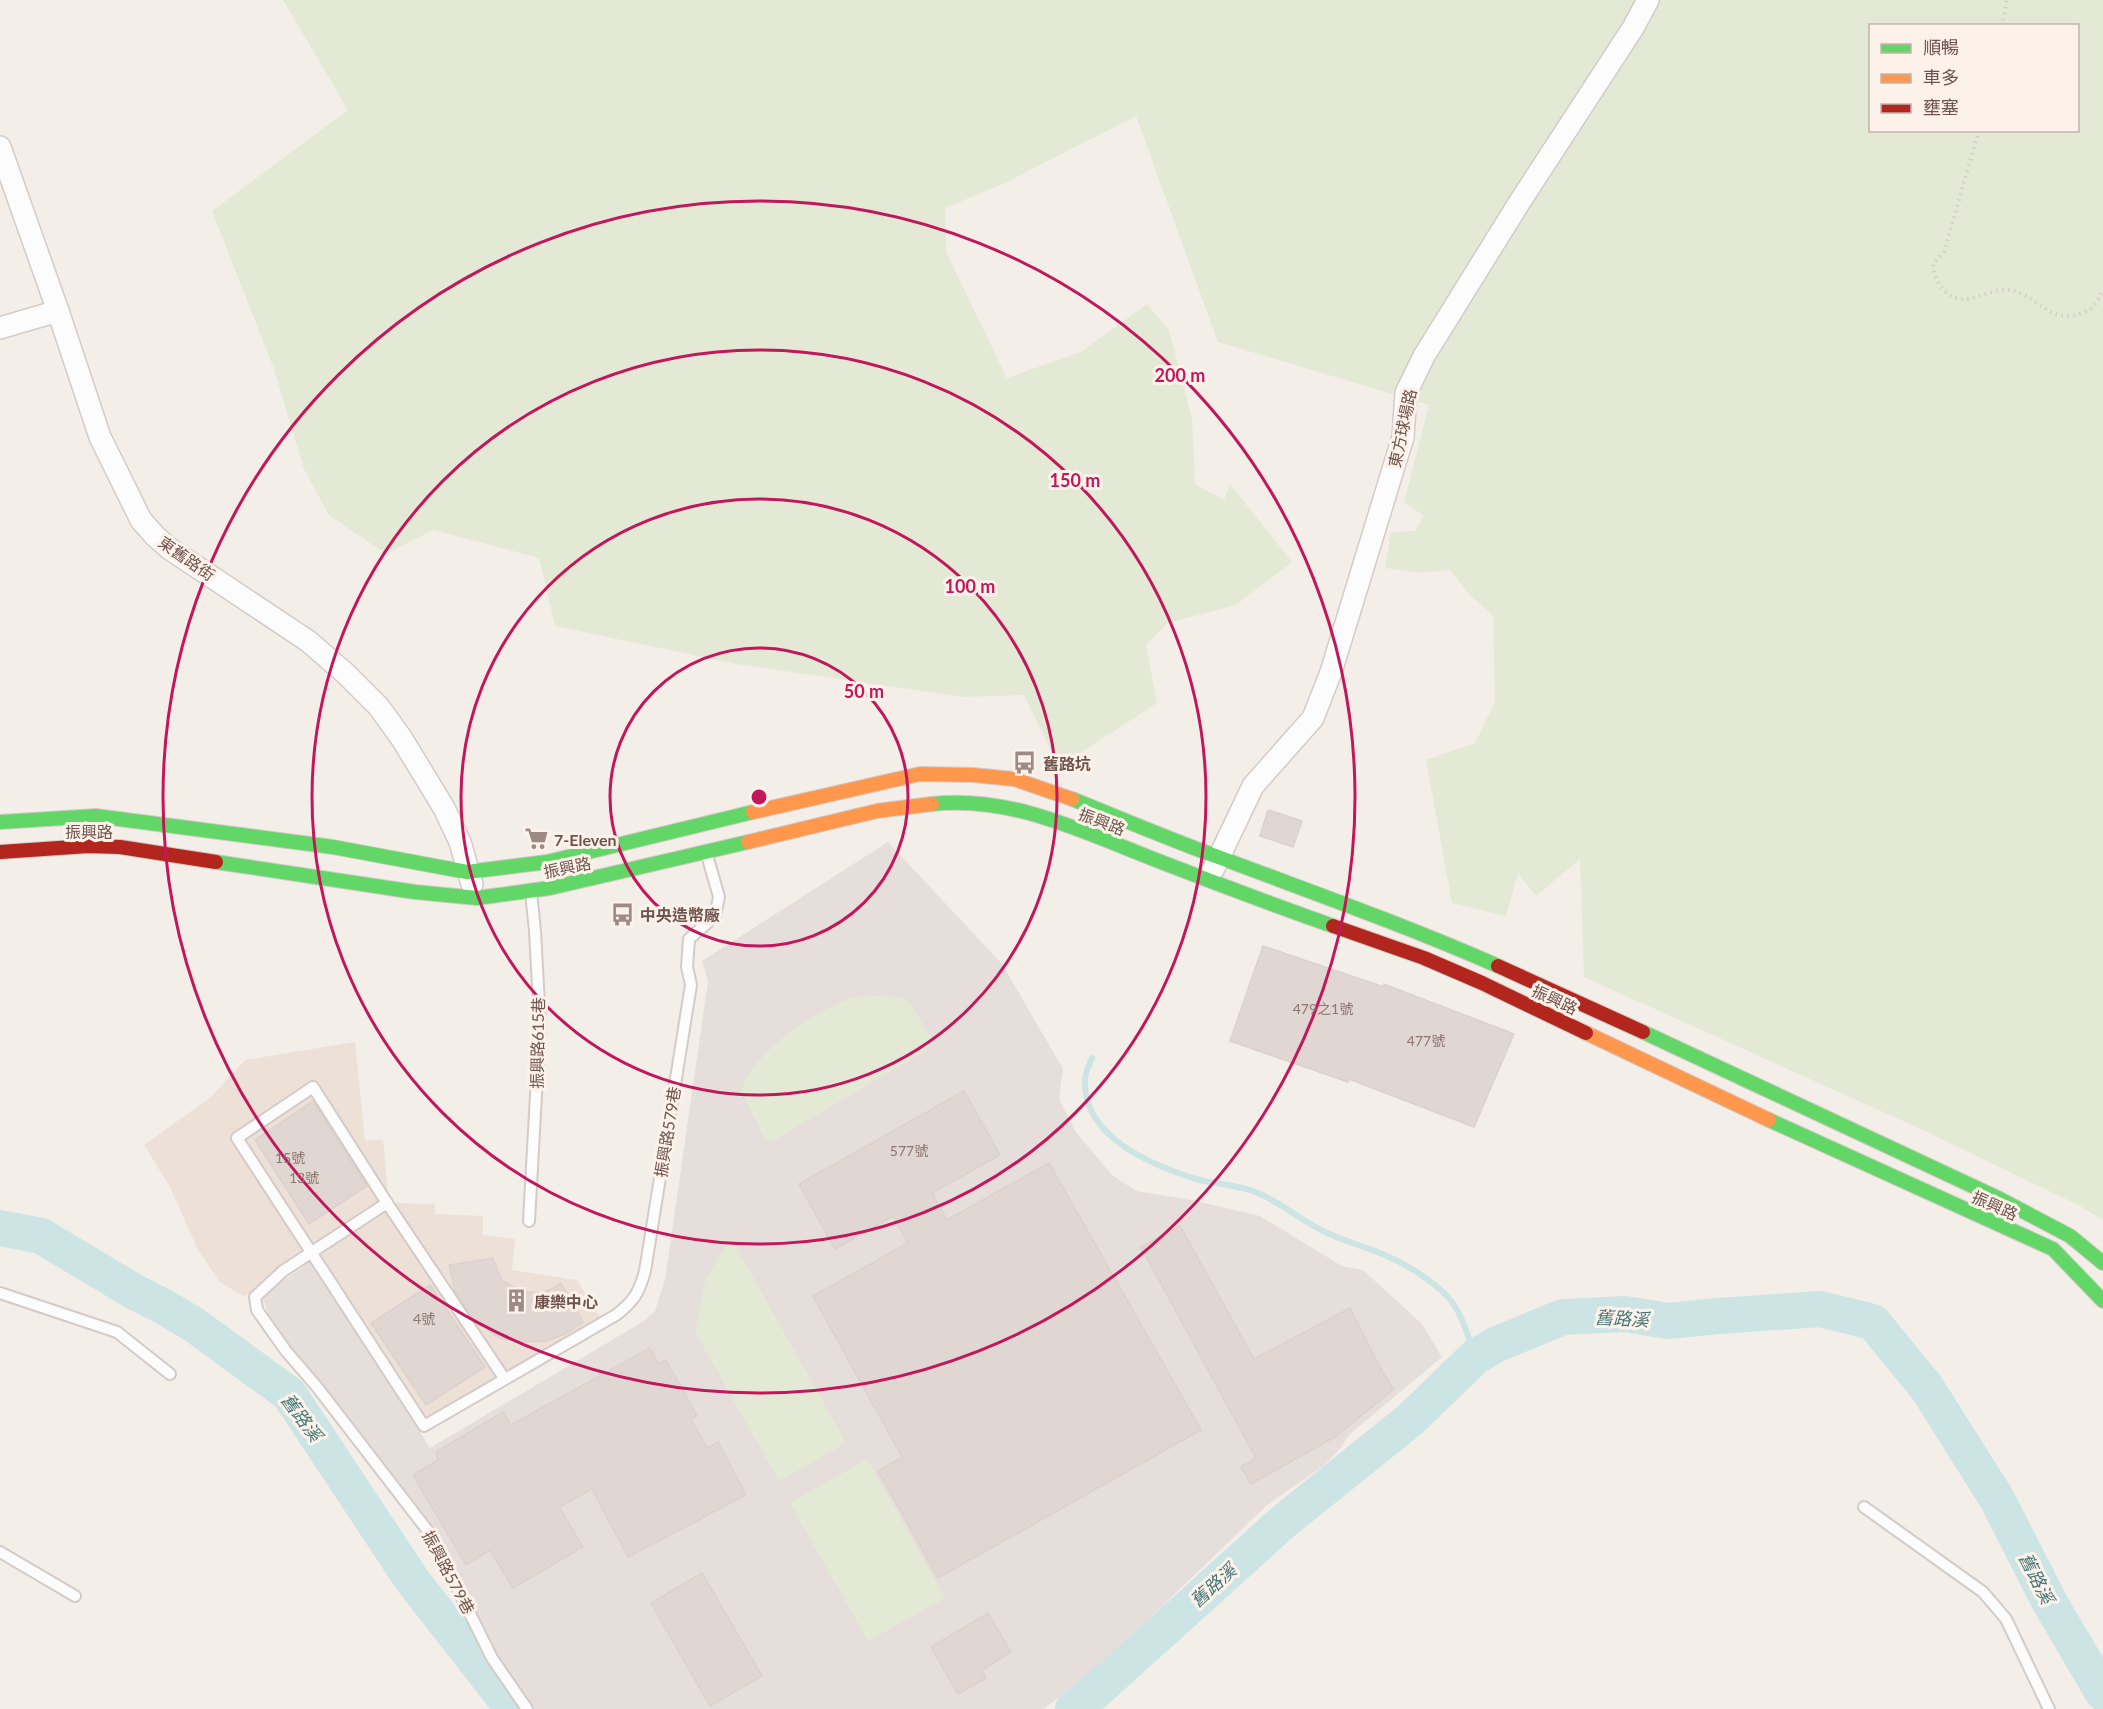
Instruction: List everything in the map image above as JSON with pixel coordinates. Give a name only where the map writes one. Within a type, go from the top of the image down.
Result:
[{"type":"street","name":"東方球場路","points":[[1209,879],[1253,786],[1312,718],[1324,690],[1403,437],[1406,393],[1424,356],[1519,203],[1633,28],[1648,0]]},
{"type":"street","name":"東舊路街","points":[[0,147],[100,437],[141,520],[170,549],[308,641],[379,707],[402,739],[444,808],[460,842],[467,872],[477,898]]},
{"type":"street","points":[[0,328],[58,311]]},
{"type":"street","name":"振興路","points":[[0,852],[88,846],[120,847],[416,892],[477,898],[528,878],[704,839],[920,774],[973,775],[1014,779],[1063,795],[1220,858],[1437,939],[1570,998],[1998,1198],[2070,1236],[2103,1263]]},
{"type":"street","name":"振興路","points":[[0,822],[96,816],[333,847],[467,872],[528,878],[547,862],[877,811],[943,803],[994,804],[1050,819],[1257,898],[1424,958],[1482,983],[1835,1151],[2053,1249],[2103,1301]]},
{"type":"lane","name":"振興路579巷","points":[[504,1378],[313,1087],[237,1138],[424,1426],[616,1315],[631,1303],[641,1287],[645,1271],[691,986],[687,967],[689,939],[715,916],[718,897],[704,839]]},
{"type":"lane","name":"振興路615巷","points":[[528,878],[535,931],[540,1023],[529,1221]]},
{"type":"lane","name":"振興路579巷","points":[[387,1203],[284,1271],[255,1297],[257,1310],[286,1351],[317,1387],[431,1535],[492,1658],[527,1709]]},
{"type":"lane","points":[[0,1293],[117,1332],[170,1374]]},
{"type":"lane","points":[[1864,1507],[1983,1592],[2006,1619],[2049,1709]]},
{"type":"lane","points":[[0,1552],[75,1596]]},
{"type":"path","points":[[2001,24],[2007,0]]},
{"type":"path","points":[[1978,132],[1944,252],[1933,264],[1934,276],[1941,288],[1949,296],[1961,300],[1973,300],[2001,290],[2016,292],[2050,312],[2064,317],[2079,315],[2096,305],[2103,290]]},
{"type":"shaded area","name":"中央造幣廠","points":[[888,842],[1002,964],[1063,1069],[1059,1099],[1076,1132],[1112,1175],[1136,1191],[1191,1200],[1260,1216],[1342,1266],[1363,1270],[1422,1324],[1442,1357],[1350,1434],[1339,1450],[1323,1466],[1267,1505],[1096,1670],[1043,1709],[531,1709],[498,1669],[447,1563],[296,1358],[269,1316],[262,1296],[311,1261],[430,1448],[644,1321],[655,1311],[665,1280],[708,981],[702,961]]},
{"type":"shaded area","points":[[355,1042],[365,1140],[383,1140],[389,1203],[435,1204],[435,1214],[483,1216],[483,1235],[515,1239],[512,1270],[577,1280],[601,1319],[429,1425],[314,1247],[253,1293],[243,1296],[220,1282],[198,1250],[170,1187],[144,1145],[212,1096],[245,1060]]},
{"type":"green space","points":[[283,0],[2103,0],[2103,1220],[2080,1206],[1925,1131],[1584,977],[1580,859],[1536,896],[1518,873],[1506,916],[1452,903],[1426,760],[1475,743],[1495,702],[1493,616],[1471,596],[1450,570],[1420,573],[1385,568],[1391,532],[1415,531],[1424,516],[1404,502],[1429,405],[1218,342],[1136,116],[1005,183],[945,208],[946,252],[1007,378],[1081,352],[1147,304],[1169,330],[1192,419],[1195,484],[1224,500],[1230,484],[1292,562],[1236,605],[1168,623],[1146,645],[1157,703],[1059,767],[1024,695],[964,697],[736,664],[555,626],[539,558],[433,530],[386,554],[329,515],[304,469],[274,369],[212,211],[348,110]]},
{"type":"green space","points":[[900,997],[910,1003],[933,1041],[928,1049],[773,1141],[765,1138],[741,1091],[758,1062],[786,1035],[819,1013],[853,998]]},
{"type":"green space","points":[[731,1238],[846,1443],[779,1481],[695,1332],[706,1278]]},
{"type":"green space","points":[[867,1459],[945,1598],[868,1641],[790,1503]]},
{"type":"building","points":[[1268,810],[1302,821],[1293,847],[1260,836]]},
{"type":"building","points":[[1263,946],[1384,987],[1384,984],[1514,1034],[1474,1127],[1349,1079],[1348,1082],[1230,1041]]},
{"type":"building","points":[[964,1091],[1000,1155],[932,1193],[947,1220],[1049,1163],[1201,1430],[938,1578],[878,1471],[902,1457],[813,1296],[908,1243],[893,1216],[835,1249],[799,1184]]},
{"type":"building","points":[[313,1101],[367,1186],[309,1224],[255,1140]]},
{"type":"building","points":[[1180,1226],[1254,1359],[1350,1308],[1383,1373],[1394,1389],[1335,1437],[1251,1484],[1241,1467],[1256,1458],[1141,1247]]},
{"type":"building","name":"康樂中心","points":[[493,1258],[501,1279],[519,1291],[539,1293],[561,1283],[583,1322],[567,1333],[547,1341],[524,1342],[500,1338],[475,1322],[455,1291],[449,1265]]},
{"type":"building","points":[[430,1285],[485,1367],[426,1405],[371,1323]]},
{"type":"building","points":[[650,1348],[659,1364],[666,1360],[697,1416],[691,1419],[707,1448],[718,1442],[746,1495],[628,1557],[592,1489],[559,1507],[583,1547],[513,1588],[490,1550],[466,1565],[413,1475],[438,1460],[436,1452],[503,1412],[511,1425]]},
{"type":"building","points":[[702,1573],[762,1676],[710,1706],[651,1603]]},
{"type":"building","points":[[988,1613],[1011,1652],[982,1670],[986,1678],[958,1694],[931,1647]]},
{"type":"waterway","points":[[1092,1058],[1085,1077],[1087,1100],[1095,1118],[1107,1133],[1123,1146],[1159,1166],[1178,1173],[1258,1193],[1321,1230],[1409,1267],[1433,1283],[1452,1301],[1464,1325],[1475,1357]]},
{"type":"waterway","name":"舊路溪","points":[[0,1228],[41,1236],[193,1324],[289,1394],[412,1580],[513,1709]]},
{"type":"waterway","name":"舊路溪","points":[[1073,1709],[1096,1691],[1283,1522],[1411,1419],[1475,1357],[1495,1345],[1563,1317],[1625,1314],[1668,1321],[1820,1309],[1873,1322],[1927,1388],[1997,1499],[2050,1603],[2103,1693]]},
{"type":"traffic: fast","points":[[1072,799],[1184,844],[1395,923],[1498,966]]},
{"type":"traffic: fast","points":[[932,804],[990,805],[1047,818],[1333,926]]},
{"type":"traffic: fast","points":[[0,822],[96,816],[333,847],[467,872],[547,862],[753,812]]},
{"type":"traffic: fast","points":[[216,862],[415,892],[477,898],[550,888],[748,842]]},
{"type":"traffic: fast","points":[[1643,1032],[1998,1198],[2070,1236],[2103,1263]]},
{"type":"traffic: fast","points":[[1769,1120],[2053,1249],[2103,1301]]},
{"type":"traffic: slow","points":[[753,812],[920,774],[973,775],[1014,779],[1072,799]]},
{"type":"traffic: slow","points":[[748,842],[877,811],[932,804]]},
{"type":"traffic: slow","points":[[1586,1033],[1769,1120]]},
{"type":"traffic: jam","points":[[0,852],[88,846],[120,847],[216,862]]},
{"type":"traffic: jam","points":[[1333,926],[1424,958],[1586,1033]]},
{"type":"traffic: jam","points":[[1498,966],[1643,1032]]},
{"type":"place","name":"舊路坑","points":[[1025,763]]},
{"type":"place","name":"7-Eleven","points":[[536,839]]},
{"type":"place","name":"中央造幣廠","points":[[622,914]]},
{"type":"place","name":"康樂中心","points":[[516,1301]]}]
